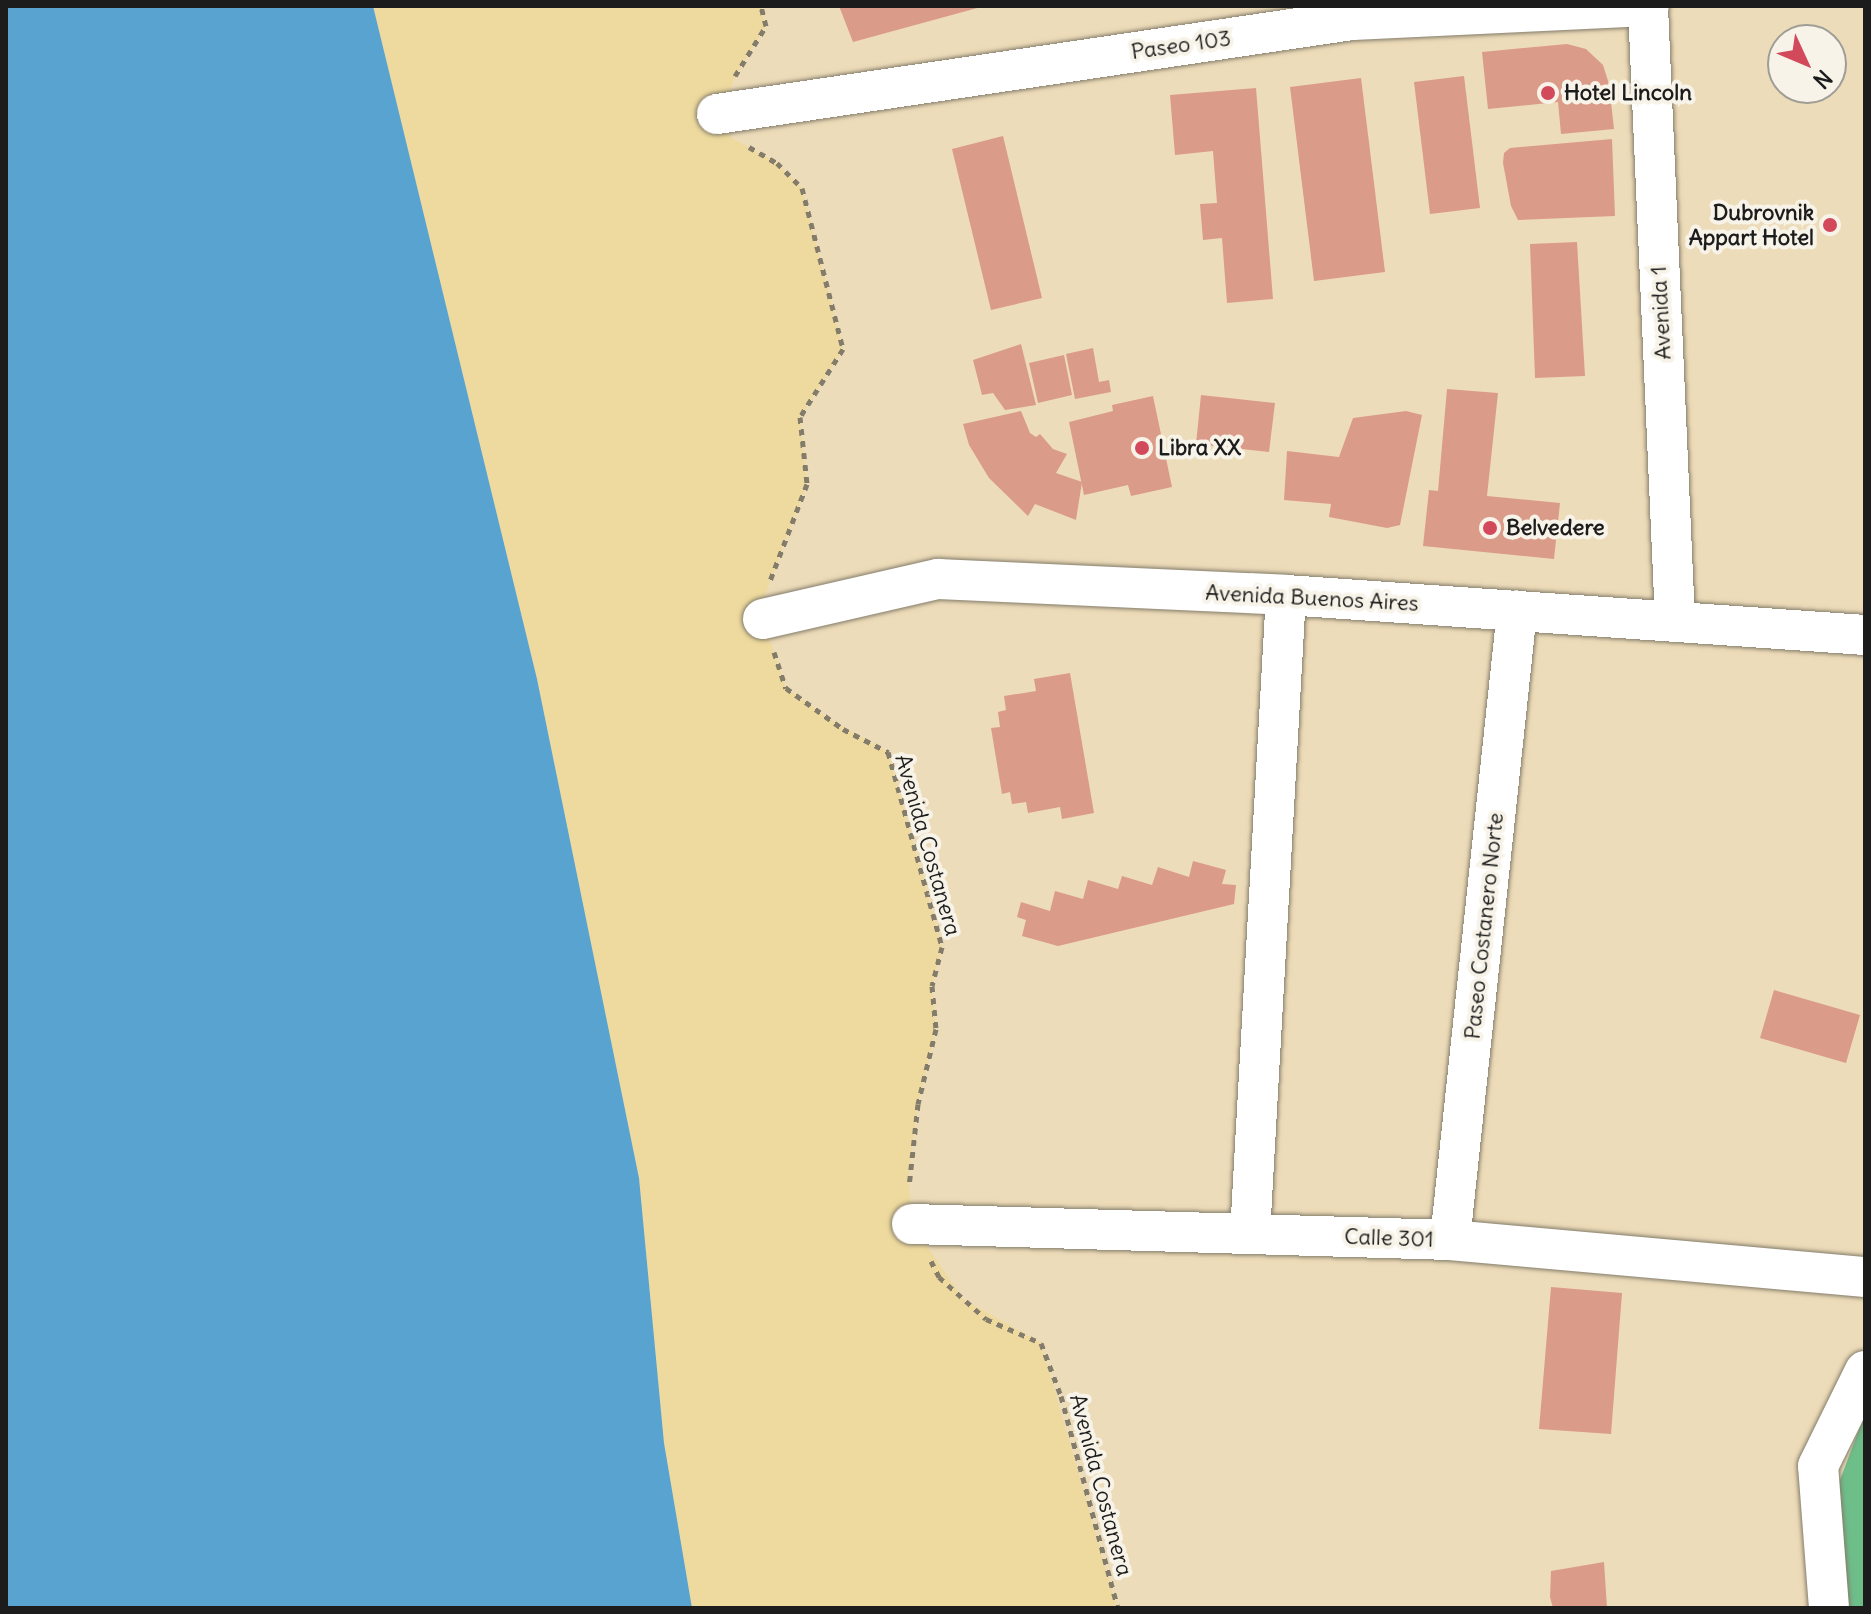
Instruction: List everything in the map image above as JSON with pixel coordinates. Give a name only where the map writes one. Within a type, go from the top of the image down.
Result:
[{"type":"street","name":"Paseo 103","points":[[717,114],[1351,13],[1648,6]]},
{"type":"street","name":"Avenida 1","points":[[1648,6],[1675,620]]},
{"type":"street","name":"Avenida Buenos Aires","points":[[763,619],[938,579],[1286,595],[1865,635]]},
{"type":"street","points":[[1250,1234],[1286,595]]},
{"type":"street","name":"Paseo Costanero Norte","points":[[1450,1240],[1517,611]]},
{"type":"street","name":"Calle 301","points":[[912,1224],[1450,1240],[1865,1277]]},
{"type":"street","points":[[1829,1608],[1818,1466],[1865,1371]]},
{"type":"path","points":[[717,114],[766,26],[761,6]]},
{"type":"path","name":"Avenida Costanera","points":[[717,114],[730,137],[777,163],[802,188],[843,349],[800,417],[807,484],[762,603],[763,619],[786,688],[843,729],[888,752],[942,947],[932,986],[936,1029],[918,1104],[908,1177],[912,1224],[939,1277],[986,1319],[1041,1343],[1061,1396],[1118,1608]]},
{"type":"green space","points":[[1865,1414],[1865,1608],[1837,1608],[1838,1485]]},
{"type":"sand","points":[[373,6],[761,6],[766,26],[740,68],[717,115],[730,137],[777,163],[802,188],[843,349],[800,417],[807,484],[762,603],[763,619],[786,688],[830,719],[888,752],[942,947],[932,986],[936,1029],[918,1104],[908,1177],[912,1224],[963,1299],[1041,1343],[1117,1608],[692,1608],[664,1443],[639,1178],[537,679]]},
{"type":"water","points":[[6,6],[373,6],[537,679],[639,1178],[664,1443],[692,1608],[6,1608]]},
{"type":"building","points":[[839,6],[980,6],[981,7],[853,42]]},
{"type":"building","name":"Hotel Lincoln","points":[[1567,44],[1586,49],[1603,65],[1609,84],[1614,129],[1561,134],[1558,102],[1488,109],[1482,52]]},
{"type":"building","points":[[1464,76],[1480,208],[1430,214],[1414,82]]},
{"type":"building","points":[[1361,78],[1385,272],[1314,281],[1290,87]]},
{"type":"building","points":[[1256,88],[1273,299],[1227,303],[1222,238],[1203,240],[1200,204],[1217,203],[1213,151],[1175,155],[1170,95]]},
{"type":"building","points":[[1003,136],[1042,298],[991,310],[952,149]]},
{"type":"building","points":[[1612,139],[1615,216],[1518,220],[1511,206],[1504,153],[1510,148]]},
{"type":"building","points":[[1577,242],[1585,376],[1535,378],[1530,244]]},
{"type":"building","points":[[1021,344],[1036,405],[1005,410],[993,393],[982,395],[973,360]]},
{"type":"building","points":[[1093,348],[1099,382],[1109,380],[1111,392],[1075,399],[1066,354]]},
{"type":"building","points":[[1064,355],[1072,395],[1038,403],[1029,363]]},
{"type":"building","points":[[1447,389],[1498,393],[1487,496],[1560,503],[1554,559],[1423,546],[1429,490],[1438,491]]},
{"type":"building","points":[[1201,395],[1275,403],[1269,452],[1196,444]]},
{"type":"building","points":[[1153,396],[1172,487],[1131,496],[1128,485],[1084,495],[1069,422],[1113,411],[1112,405]]},
{"type":"building","points":[[1021,411],[1030,433],[1036,437],[1040,434],[1053,449],[1067,454],[1056,473],[1082,482],[1076,520],[1035,504],[1028,516],[989,478],[969,445],[963,424]]},
{"type":"building","points":[[1406,411],[1422,415],[1400,525],[1387,528],[1329,517],[1331,504],[1284,500],[1287,451],[1339,457],[1353,418]]},
{"type":"building","points":[[1070,673],[1094,813],[1062,819],[1060,807],[1028,813],[1026,802],[1012,804],[1010,792],[1002,794],[991,728],[1000,727],[998,712],[1006,710],[1004,696],[1036,691],[1034,679]]},
{"type":"building","points":[[1193,861],[1226,870],[1222,884],[1236,885],[1234,904],[1058,946],[1022,936],[1026,920],[1017,917],[1021,902],[1050,911],[1055,891],[1083,899],[1088,880],[1118,889],[1122,876],[1152,885],[1158,867],[1189,877]]},
{"type":"building","points":[[1774,990],[1860,1015],[1846,1063],[1760,1038]]},
{"type":"building","points":[[1551,1287],[1622,1293],[1611,1434],[1539,1429]]},
{"type":"building","points":[[1604,1562],[1607,1608],[1553,1608],[1550,1597],[1551,1571]]},
{"type":"place","name":"Hotel Lincoln","points":[[1548,93]]},
{"type":"place","name":"Dubrovnik Appart Hotel","points":[[1830,225]]},
{"type":"place","name":"Libra XX","points":[[1142,448]]},
{"type":"place","name":"Belvedere","points":[[1490,528]]}]
